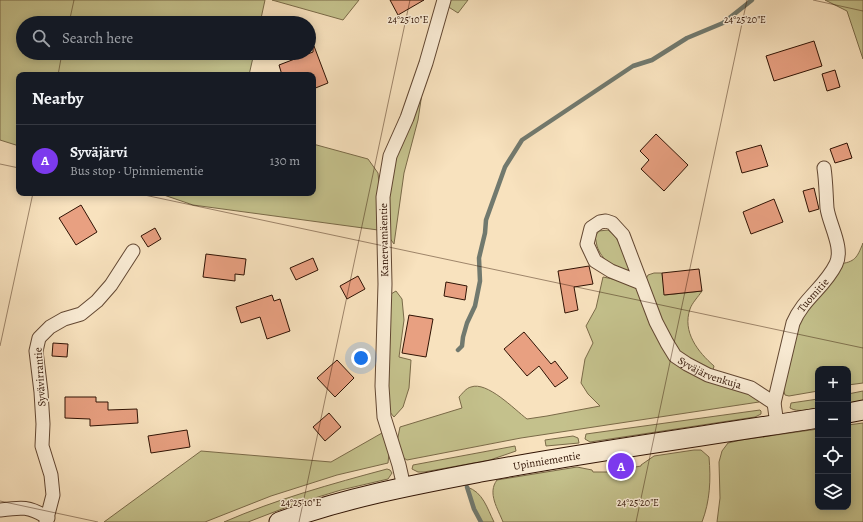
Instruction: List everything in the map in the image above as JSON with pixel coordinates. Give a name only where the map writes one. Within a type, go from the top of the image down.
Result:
[{"type":"main road","points":[[851,412],[863,410]]},
{"type":"main road","name":"Upinniementie","points":[[279,522],[339,503],[404,487],[530,463],[815,418]]},
{"type":"street","name":"Kanervamäentie","points":[[404,487],[399,465],[384,417],[382,386],[385,284],[383,197],[390,156],[412,105],[444,0]]},
{"type":"street","name":"Tuomitie","points":[[777,424],[774,403],[793,323],[803,304],[830,275],[837,263],[839,249],[827,208],[824,168]]},
{"type":"street","name":"Syväjärvenkuja","points":[[641,282],[611,271],[595,261],[587,244],[591,228],[600,222],[606,221],[612,223],[623,235],[641,282],[656,322],[675,356],[708,375],[751,388],[774,403]]},
{"type":"street","name":"Syvävirrantie","points":[[47,520],[53,495],[51,475],[42,446],[42,411],[36,351],[38,338],[50,327],[64,319],[81,314],[97,301],[111,286],[133,251]]},
{"type":"street","points":[[0,510],[21,507],[35,510],[47,520]]},
{"type":"shaded area","points":[[0,0],[265,0],[262,16],[16,16],[16,60],[252,60],[250,72],[16,72],[16,145],[0,140]]},
{"type":"shaded area","points":[[272,0],[359,0],[343,20]]},
{"type":"shaded area","points":[[448,0],[468,0],[458,13],[447,6]]},
{"type":"shaded area","points":[[825,0],[863,0],[863,59],[847,11]]},
{"type":"shaded area","points":[[425,73],[418,120],[404,173],[394,244],[386,233],[390,165]]},
{"type":"shaded area","points":[[316,145],[368,159],[378,173],[380,194],[378,230],[193,205],[167,196],[316,196]]},
{"type":"shaded area","points":[[608,230],[619,243],[630,270],[614,267],[602,256],[599,251],[595,236],[599,231]]},
{"type":"shaded area","points":[[863,243],[863,383],[851,385],[851,366],[815,366],[815,392],[789,396],[785,395],[782,385],[795,324],[839,264],[849,262],[857,256]]},
{"type":"shaded area","points":[[662,273],[665,295],[702,291],[690,309],[688,326],[693,341],[702,354],[714,366],[713,370],[708,369],[681,354],[668,337],[646,279],[648,275]]},
{"type":"shaded area","points":[[603,277],[628,283],[640,293],[669,356],[752,392],[761,400],[759,402],[521,438],[407,460],[402,457],[397,442],[400,427],[462,408],[459,397],[471,387],[477,386],[492,392],[527,419],[600,406],[588,394],[581,383],[585,359],[593,343],[586,326],[596,308]]},
{"type":"shaded area","points":[[396,291],[402,299],[404,320],[399,357],[411,360],[409,388],[403,407],[394,417],[389,411],[387,385],[391,294]]},
{"type":"shaded area","points":[[863,391],[863,401],[851,403],[851,393]]},
{"type":"shaded area","points":[[815,399],[815,408],[800,410],[793,409],[790,408],[791,403]]},
{"type":"shaded area","points":[[760,410],[761,414],[755,417],[590,442],[585,439],[586,434]]},
{"type":"shaded area","points":[[863,423],[863,522],[717,522],[720,498],[719,462],[722,451],[728,443],[815,429],[815,510],[851,510],[851,425]]},
{"type":"shaded area","points":[[382,433],[389,453],[388,463],[337,475],[271,496],[205,522],[104,522],[201,451],[331,462]]},
{"type":"shaded area","points":[[573,436],[578,438],[579,443],[546,446],[545,440]]},
{"type":"shaded area","points":[[515,446],[516,451],[490,460],[424,472],[418,472],[412,469],[413,465]]},
{"type":"shaded area","points":[[701,450],[709,457],[709,490],[707,506],[702,522],[503,522],[494,501],[493,490],[497,480],[577,467],[592,470],[593,472],[608,472],[641,466],[654,456]]},
{"type":"shaded area","points":[[387,469],[392,473],[388,479],[341,490],[295,504],[248,522],[224,522],[284,499]]},
{"type":"shaded area","points":[[467,487],[472,489],[481,497],[494,522],[481,522],[474,509]]},
{"type":"building","points":[[390,0],[424,0],[398,15]]},
{"type":"building","points":[[814,41],[822,66],[774,81],[766,56]]},
{"type":"building","points":[[316,51],[328,83],[316,88],[316,72],[281,72],[279,65],[292,60],[316,60]]},
{"type":"building","points":[[835,70],[840,87],[827,91],[822,74]]},
{"type":"building","points":[[656,134],[688,165],[664,191],[641,169],[649,160],[640,151]]},
{"type":"building","points":[[847,143],[852,158],[835,163],[830,149]]},
{"type":"building","points":[[761,145],[768,166],[742,173],[736,152]]},
{"type":"building","points":[[814,188],[819,209],[809,212],[803,191]]},
{"type":"building","points":[[774,199],[783,222],[751,234],[743,212]]},
{"type":"building","points":[[81,205],[97,232],[76,245],[59,218]]},
{"type":"building","points":[[155,228],[161,239],[148,247],[141,236]]},
{"type":"building","points":[[206,254],[246,259],[244,275],[235,274],[235,281],[203,277]]},
{"type":"building","points":[[313,258],[318,270],[296,280],[290,268]]},
{"type":"building","points":[[589,266],[593,284],[574,287],[578,310],[565,313],[558,271]]},
{"type":"building","points":[[699,269],[702,291],[664,295],[662,273]]},
{"type":"building","points":[[358,276],[365,289],[347,299],[340,286]]},
{"type":"building","points":[[446,282],[467,286],[465,300],[444,296]]},
{"type":"building","points":[[272,295],[274,301],[280,299],[290,331],[267,339],[260,317],[241,323],[236,307]]},
{"type":"building","points":[[409,315],[433,319],[426,357],[402,353]]},
{"type":"building","points":[[524,332],[551,364],[555,361],[568,378],[555,387],[539,366],[527,376],[504,349]]},
{"type":"building","points":[[53,343],[68,344],[67,357],[52,356]]},
{"type":"building","points":[[337,360],[354,378],[335,397],[317,378]]},
{"type":"building","points":[[65,397],[96,397],[96,402],[108,402],[108,410],[137,409],[138,423],[90,426],[90,419],[65,418]]},
{"type":"building","points":[[329,413],[341,427],[325,441],[313,427]]},
{"type":"building","points":[[187,430],[190,447],[151,453],[148,436]]},
{"type":"waterway","points":[[458,350],[462,346],[467,323],[475,306],[480,281],[479,258],[485,233],[486,220],[505,167],[522,140],[633,66],[652,60],[687,38],[723,23],[752,0]]},
{"type":"waterway","points":[[467,487],[474,509],[481,522]]},
{"type":"place","name":"Syväjärvi","points":[[621,466]]}]
